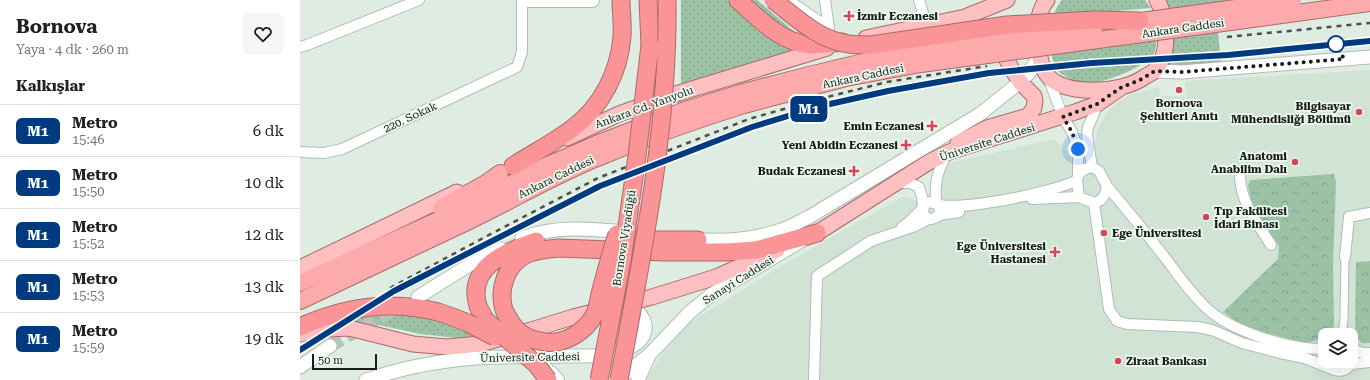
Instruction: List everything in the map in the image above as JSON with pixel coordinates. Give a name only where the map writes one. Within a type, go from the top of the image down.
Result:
[{"type":"highway","points":[[342,264],[486,183],[573,128],[593,109],[607,89],[614,72],[619,56],[622,36],[621,0]]},
{"type":"highway","name":"Bornova Viyadüğü","points":[[598,380],[622,261],[637,156],[650,46],[648,0]]},
{"type":"highway","name":"Bornova Viyadüğü","points":[[619,380],[649,209],[660,128],[666,58],[667,0]]},
{"type":"highway","points":[[738,0],[778,34],[800,43],[811,45],[854,40]]},
{"type":"highway","points":[[773,0],[806,27],[818,34],[831,40],[849,44],[871,45],[1007,25],[1094,20],[1140,21]]},
{"type":"highway","name":"Ankara Caddesi","points":[[300,301],[594,159],[711,115],[742,99],[814,73],[922,50],[985,40],[1293,0]]},
{"type":"highway","name":"Ankara Caddesi","points":[[300,283],[469,206],[544,167],[596,144],[685,110],[921,64],[1370,3]]},
{"type":"highway","points":[[637,156],[595,313],[587,325],[578,334],[565,340],[548,343],[536,341],[527,337],[512,325],[504,310],[502,293],[503,282],[507,273],[515,263],[527,255],[542,250],[558,248],[664,252],[726,252],[756,250],[817,233]]},
{"type":"highway","points":[[514,352],[485,320],[478,306],[477,294],[479,277],[492,261],[517,248],[541,239],[698,240]]},
{"type":"highway","points":[[300,327],[319,318],[361,307],[415,307],[439,312],[468,323],[536,364],[548,380]]},
{"type":"main road","name":"Ankara Cd. Yanyolu","points":[[300,268],[619,114],[666,97],[794,57],[854,40],[965,17],[1008,0]]},
{"type":"main road","points":[[1047,0],[1041,11],[1038,24],[1040,57],[1048,77],[1059,84],[1097,91],[1122,87],[1140,80],[1155,71],[1163,59],[1166,47],[1165,23],[1163,12],[1157,0]]},
{"type":"main road","points":[[949,152],[956,144],[974,133],[1028,116],[1033,111],[1035,101],[1031,92],[1017,85],[1010,66],[988,22],[980,19],[965,17]]},
{"type":"main road","points":[[418,297],[474,262],[520,239],[544,231],[595,229],[698,240],[758,237],[782,230],[842,198],[980,114],[1017,85],[1029,73],[1040,57]]},
{"type":"main road","points":[[1155,71],[1182,72],[1370,57]]},
{"type":"main road","name":"Üniversite Caddesi","points":[[300,334],[328,329],[349,328],[414,344],[447,347],[480,344],[618,305],[652,297],[716,277],[817,233],[929,162],[949,152],[1063,117],[1097,104],[1122,87]]},
{"type":"main road","name":"Sanayi Caddesi","points":[[650,354],[690,312],[712,294],[817,233]]},
{"type":"main road","name":"Üniversite Caddesi","points":[[366,380],[438,362],[514,352],[592,356],[615,353],[636,344],[643,337],[646,331],[645,323],[636,310],[618,305]]},
{"type":"main road","points":[[300,367],[330,346]]},
{"type":"main road","points":[[619,380],[650,354]]},
{"type":"main road","points":[[638,380],[650,354]]},
{"type":"street","points":[[300,47],[307,46],[419,0]]},
{"type":"street","points":[[788,0],[829,28],[825,0]]},
{"type":"street","points":[[919,0],[927,26]]},
{"type":"street","points":[[522,1],[594,1]]},
{"type":"street","name":"220. Sokak","points":[[300,152],[324,153],[342,148],[517,66],[522,52],[522,1]]},
{"type":"street","points":[[1048,77],[1063,117],[1072,132],[1078,149],[1079,197]]},
{"type":"street","points":[[1097,104],[1088,127],[1087,135],[1092,167],[1099,172],[1107,186],[1189,289],[1211,312],[1232,327],[1268,339],[1308,349],[1318,349]]},
{"type":"street","points":[[939,215],[940,209],[937,204],[935,188],[936,180],[944,159],[949,152]]},
{"type":"street","points":[[894,233],[910,222],[929,202],[944,207],[951,207],[1029,196],[1071,183],[1078,177],[1083,169],[1092,167]]},
{"type":"street","points":[[1240,177],[1240,184],[1246,203],[1271,246]]},
{"type":"street","points":[[895,183],[910,183],[919,187],[922,197],[923,213],[928,219]]},
{"type":"street","points":[[814,380],[817,276],[871,241],[915,226],[939,215],[1033,199],[1079,197],[1094,203],[1101,200],[1105,194],[1107,186]]},
{"type":"street","points":[[1094,203],[1108,309],[1117,320],[1128,324],[1196,327],[1212,330],[1242,344],[1318,362]]},
{"type":"street","points":[[1343,328],[1344,257],[1349,217],[1370,213]]},
{"type":"street","points":[[514,352],[543,366],[558,380]]},
{"type":"street","points":[[1358,352],[1370,353]]},
{"type":"street","points":[[1358,363],[1370,362]]},
{"type":"street","points":[[1332,368],[1337,371],[1345,370],[1347,368]]},
{"type":"shaded area","name":"Ege Üniversitesi","points":[[1370,70],[1370,380],[646,380],[665,350],[691,322],[779,267],[904,196],[914,200],[938,192],[949,163],[1055,139],[1069,154],[1095,145],[1097,130],[1106,113],[1115,104],[1129,95],[1159,87],[1160,96],[1187,97],[1185,81]]},
{"type":"green space","points":[[681,0],[728,0],[777,40],[804,50],[681,84]]},
{"type":"green space","points":[[752,0],[757,0],[795,32],[812,35],[820,40],[781,33]]},
{"type":"green space","points":[[1062,0],[1145,0],[1151,8],[1053,16]]},
{"type":"green space","points":[[1162,0],[1236,0],[1167,9]]},
{"type":"green space","points":[[1218,32],[1221,64],[1166,66],[1173,36]]},
{"type":"green space","points":[[1157,38],[1154,53],[1143,64],[1115,77],[1090,84],[1074,80],[1059,72],[1051,52]]},
{"type":"green space","points":[[1334,174],[1336,182],[1333,265],[1334,326],[1333,328],[1318,328],[1318,340],[1306,343],[1248,329],[1223,312],[1278,259],[1279,246],[1252,205],[1248,185],[1250,180]]},
{"type":"green space","points":[[1370,261],[1370,343],[1362,343],[1358,340],[1358,328],[1355,328],[1356,262]]},
{"type":"green space","points":[[426,312],[476,336],[458,338],[420,334],[384,326],[325,319],[345,313]]},
{"type":"tunnel","points":[[330,346],[401,306]]},
{"type":"railway","points":[[1227,37],[1370,23]]},
{"type":"railway","points":[[1228,55],[1370,41]]},
{"type":"railway","points":[[390,288],[598,178],[749,119],[887,82],[987,66]]},
{"type":"railway","points":[[456,259],[601,186],[752,127],[821,106],[888,91],[989,73]]},
{"type":"metro line","name":"M1","points":[[300,350],[394,291],[600,186],[752,127],[821,106],[888,91],[989,73],[1092,63],[1228,55],[1370,41]]},
{"type":"place","name":"İzmir Eczanesi","points":[[849,16]]},
{"type":"place","name":"Bornova Şehitleri Anıtı","points":[[1179,90]]},
{"type":"place","name":"Bilgisayar Mühendisliği Bölümü","points":[[1359,112]]},
{"type":"place","name":"Emin Eczanesi","points":[[932,126]]},
{"type":"place","name":"Yeni Abidin Eczanesi","points":[[906,145]]},
{"type":"place","name":"Anatomi Anabilim Dalı","points":[[1295,162]]},
{"type":"place","name":"Budak Eczanesi","points":[[854,171]]},
{"type":"place","name":"Tıp Fakültesi İdari Binası","points":[[1206,217]]},
{"type":"place","name":"Ege Üniversitesi","points":[[1104,233]]},
{"type":"place","name":"Ege Üniversitesi Hastanesi","points":[[1055,252]]},
{"type":"place","name":"Ziraat Bankası","points":[[1118,361]]},
{"type":"route","points":[[1078,149],[1072,132],[1063,117],[1097,104],[1122,87],[1140,80],[1155,71],[1182,72],[1344,59],[1336,44]]}]
